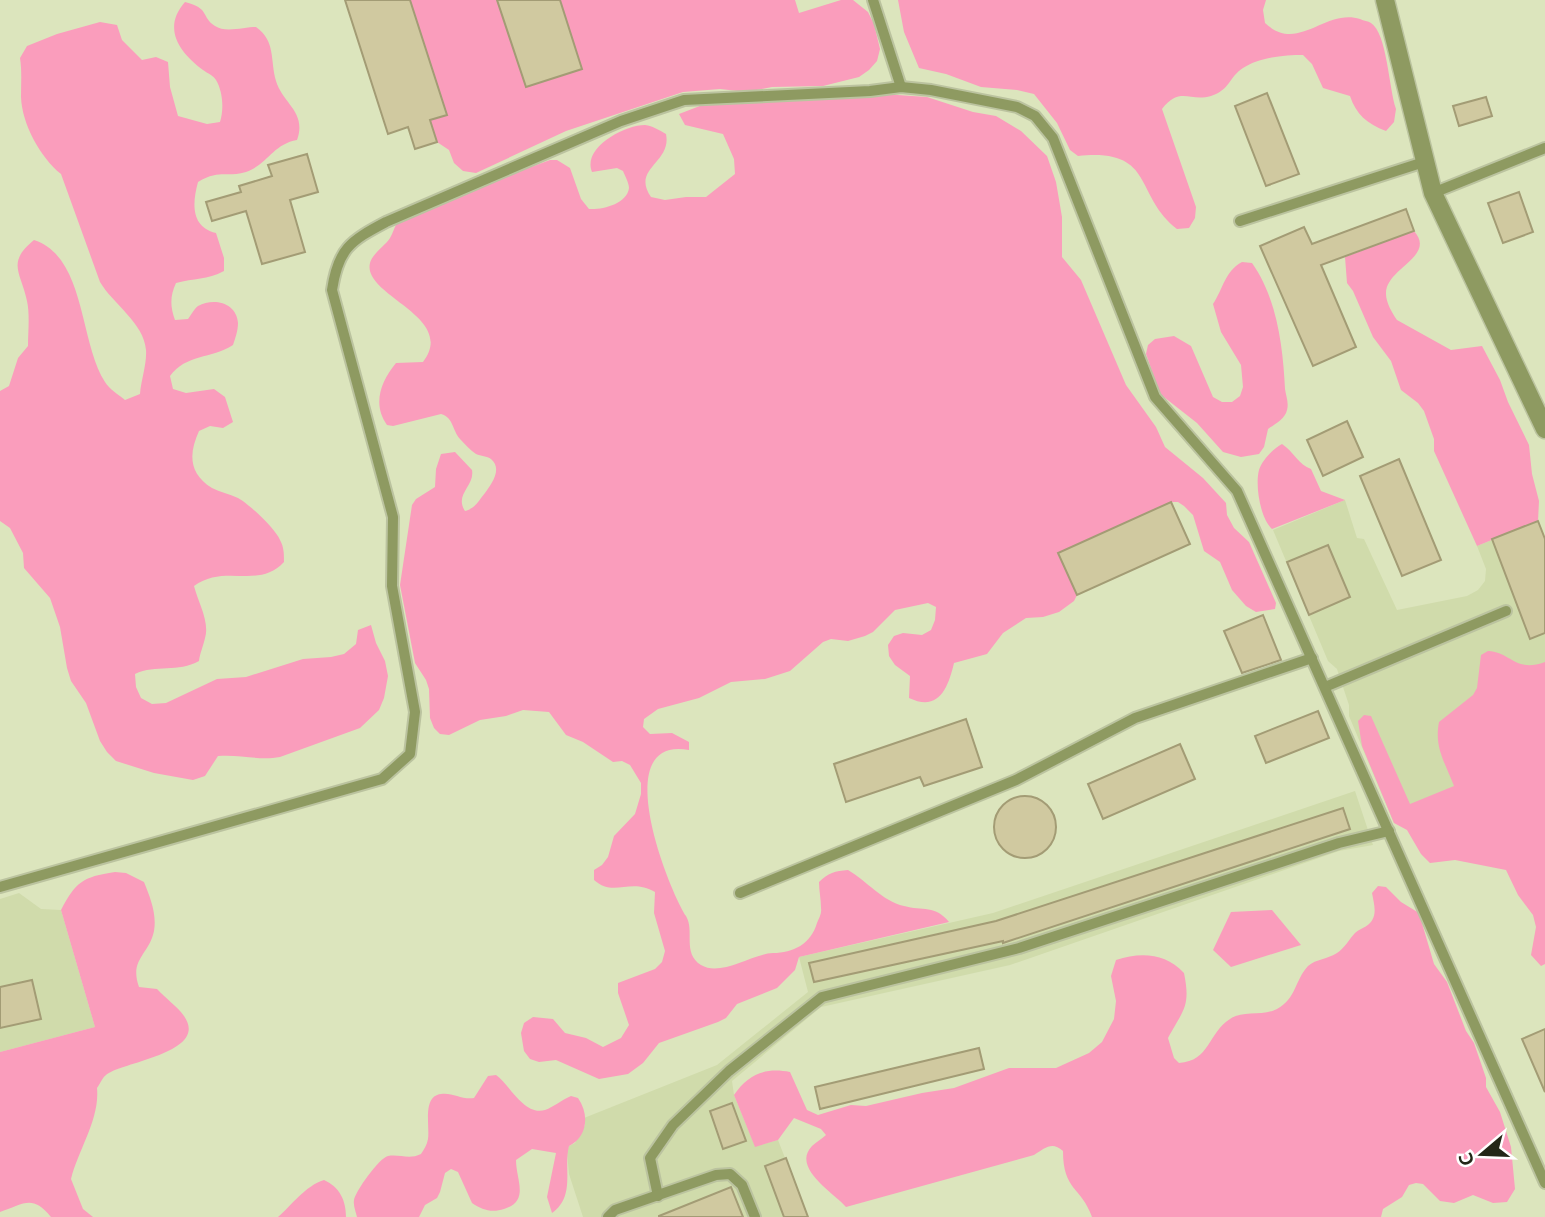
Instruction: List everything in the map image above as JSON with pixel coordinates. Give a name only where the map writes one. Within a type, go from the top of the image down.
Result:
[{"type":"street","points":[[1385,0],[1433,193],[1538,395],[1545,429]]},
{"type":"lane","points":[[873,0],[901,87]]},
{"type":"lane","points":[[0,887],[382,779],[410,754],[415,712],[391,586],[393,517],[332,290],[336,266],[357,237],[621,121],[684,100],[901,87],[931,90],[1017,107],[1035,116],[1053,138],[1155,397],[1237,491],[1545,1182]]},
{"type":"lane","points":[[1433,193],[1545,148]]},
{"type":"lane","points":[[1240,221],[1424,162]]},
{"type":"lane","points":[[1325,687],[1506,611]]},
{"type":"lane","points":[[740,893],[1016,780],[1135,718],[1312,658]]},
{"type":"lane","points":[[659,1196],[650,1158],[673,1125],[729,1071],[822,997],[1019,948],[1339,842],[1389,831]]},
{"type":"lane","points":[[608,1217],[615,1210],[716,1175],[730,1174],[742,1185],[755,1217]]},
{"type":"shaded area","points":[[410,0],[795,0],[799,13],[841,0],[853,0],[868,12],[880,49],[877,61],[859,77],[823,86],[772,87],[747,92],[720,89],[683,92],[566,131],[476,173],[463,171],[454,163],[449,150],[437,142],[430,120],[447,114]]},
{"type":"shaded area","points":[[898,0],[1266,0],[1263,10],[1265,23],[1277,31],[1289,34],[1335,19],[1360,19],[1371,23],[1381,38],[1396,109],[1394,122],[1386,131],[1368,122],[1355,108],[1350,96],[1323,88],[1312,64],[1303,55],[1272,57],[1249,64],[1238,72],[1226,87],[1211,96],[1174,98],[1162,109],[1196,207],[1195,218],[1189,228],[1177,229],[1163,216],[1132,167],[1120,159],[1103,155],[1078,156],[1070,150],[1057,123],[1034,94],[981,87],[946,74],[919,68],[904,32]]},
{"type":"shaded area","points":[[185,2],[202,10],[211,23],[219,28],[256,27],[262,32],[270,45],[279,89],[299,122],[297,140],[282,146],[253,169],[239,174],[212,176],[198,182],[195,214],[202,226],[216,233],[224,258],[224,271],[176,283],[171,301],[175,320],[188,319],[198,306],[211,302],[229,306],[237,316],[233,345],[191,360],[170,376],[173,389],[186,393],[214,389],[225,397],[233,422],[223,428],[210,426],[199,431],[192,455],[195,469],[198,476],[212,488],[238,498],[267,523],[281,543],[284,562],[263,574],[217,576],[194,586],[206,625],[199,661],[183,667],[151,669],[135,674],[136,687],[141,698],[152,704],[166,703],[217,679],[246,677],[303,659],[344,654],[356,644],[358,630],[371,625],[388,676],[379,710],[360,728],[280,757],[218,756],[205,776],[193,780],[154,773],[116,761],[107,752],[100,741],[86,703],[71,681],[60,627],[50,598],[24,568],[23,553],[10,528],[0,521],[0,391],[9,386],[18,358],[28,346],[28,306],[18,268],[20,255],[25,248],[34,240],[51,249],[63,264],[79,302],[97,365],[107,385],[125,400],[140,394],[146,355],[140,331],[100,282],[61,174],[46,159],[29,129],[22,107],[20,58],[27,46],[57,34],[100,22],[117,25],[122,40],[142,60],[156,57],[168,62],[170,87],[178,116],[207,124],[220,122],[222,101],[216,80],[194,63],[176,39],[175,21]]},
{"type":"shaded area","points":[[883,94],[927,97],[973,112],[996,116],[1021,131],[1047,156],[1056,182],[1062,217],[1062,257],[1081,280],[1126,385],[1156,427],[1165,447],[1203,478],[1226,503],[1227,515],[1234,528],[1249,542],[1276,603],[1275,609],[1256,612],[1246,606],[1232,590],[1220,562],[1204,551],[1193,515],[1178,502],[1171,502],[1059,553],[1077,595],[1074,601],[1059,612],[1026,618],[1003,633],[987,654],[954,663],[945,689],[935,700],[919,702],[909,698],[910,676],[895,665],[889,656],[888,645],[894,636],[903,633],[922,635],[931,630],[936,607],[928,603],[895,610],[873,632],[865,636],[848,641],[831,639],[823,642],[790,671],[765,679],[731,682],[699,698],[658,709],[644,719],[643,727],[650,734],[672,733],[689,742],[689,750],[665,752],[652,765],[647,788],[650,816],[667,875],[688,922],[692,954],[701,965],[709,968],[727,967],[764,954],[794,949],[806,942],[821,914],[819,882],[839,871],[848,870],[896,903],[934,911],[949,922],[799,957],[795,970],[777,988],[737,1004],[726,1018],[718,1022],[659,1043],[643,1063],[628,1074],[599,1079],[556,1060],[539,1062],[530,1059],[524,1051],[521,1033],[524,1023],[533,1017],[553,1019],[565,1033],[586,1038],[603,1047],[621,1038],[629,1025],[618,993],[618,983],[655,969],[662,962],[665,951],[654,913],[655,892],[638,886],[608,887],[594,880],[594,870],[608,857],[614,836],[635,814],[641,783],[630,765],[622,761],[613,762],[583,742],[566,735],[549,712],[523,710],[480,720],[449,735],[440,734],[434,728],[430,718],[429,689],[415,663],[400,585],[412,505],[416,499],[435,487],[436,469],[441,454],[455,452],[472,470],[471,481],[462,500],[465,511],[474,506],[487,490],[495,477],[496,467],[491,459],[470,449],[457,436],[451,421],[441,414],[393,426],[387,425],[382,417],[379,401],[386,377],[396,363],[423,362],[430,346],[428,332],[420,319],[380,286],[371,275],[370,263],[390,238],[397,223],[550,160],[557,160],[570,168],[581,199],[589,209],[607,207],[619,202],[629,188],[623,171],[617,168],[592,172],[591,163],[599,147],[626,129],[645,125],[666,134],[663,152],[646,179],[646,187],[651,197],[665,200],[706,197],[735,174],[734,159],[723,134],[685,125],[679,114],[705,104]]},
{"type":"shaded area","points":[[1414,231],[1419,240],[1419,248],[1388,285],[1386,297],[1391,311],[1397,320],[1451,350],[1482,346],[1529,445],[1532,474],[1539,501],[1538,521],[1477,546],[1434,451],[1434,439],[1424,411],[1401,390],[1391,361],[1373,337],[1347,283],[1345,257]]},
{"type":"shaded area","points":[[1242,262],[1252,263],[1273,307],[1283,357],[1288,405],[1284,416],[1268,429],[1264,447],[1259,454],[1241,457],[1223,452],[1197,423],[1160,394],[1146,354],[1148,345],[1155,339],[1174,336],[1191,346],[1213,397],[1222,402],[1232,402],[1240,396],[1243,387],[1241,365],[1221,332],[1213,304],[1228,275]]},
{"type":"shaded area","points":[[1282,444],[1311,469],[1321,491],[1345,500],[1272,529],[1264,517],[1258,492],[1258,476],[1265,459]]},
{"type":"shaded area","points":[[1345,500],[1357,538],[1364,539],[1397,610],[1467,596],[1478,590],[1485,581],[1486,569],[1477,546],[1538,521],[1545,539],[1545,753],[1394,823],[1349,716],[1349,705],[1337,669],[1328,661],[1273,530]]},
{"type":"shaded area","points":[[1488,651],[1520,664],[1535,665],[1545,662],[1545,964],[1541,966],[1531,955],[1536,927],[1533,915],[1518,895],[1506,870],[1455,860],[1430,863],[1421,854],[1407,830],[1394,823],[1362,746],[1358,721],[1364,715],[1371,716],[1410,804],[1454,786],[1439,747],[1439,722],[1473,695],[1477,688],[1481,655]]},
{"type":"shaded area","points":[[1355,791],[1373,845],[1339,851],[1010,965],[821,1007],[732,1081],[734,1095],[755,1146],[778,1140],[808,1217],[583,1217],[569,1174],[567,1152],[585,1125],[584,1118],[717,1065],[808,992],[799,957],[993,913]]},
{"type":"shaded area","points":[[115,872],[126,873],[144,882],[154,912],[152,939],[136,970],[139,987],[157,989],[181,1012],[189,1029],[185,1039],[175,1048],[115,1070],[105,1076],[97,1088],[92,1123],[71,1179],[83,1209],[93,1217],[51,1217],[33,1203],[0,1212],[0,1052],[95,1027],[61,910],[81,882]]},
{"type":"shaded area","points":[[1378,886],[1386,887],[1401,902],[1419,913],[1434,964],[1447,982],[1466,1031],[1474,1043],[1486,1078],[1486,1087],[1500,1112],[1511,1147],[1515,1189],[1507,1202],[1493,1203],[1473,1195],[1454,1203],[1440,1201],[1423,1184],[1416,1183],[1409,1185],[1402,1197],[1383,1209],[1381,1217],[1092,1217],[1083,1199],[1069,1181],[1063,1151],[1052,1146],[1034,1155],[846,1207],[817,1180],[807,1163],[807,1154],[812,1146],[826,1135],[821,1129],[794,1118],[778,1140],[755,1147],[734,1095],[745,1082],[758,1074],[790,1072],[807,1110],[818,1115],[851,1105],[866,1106],[954,1088],[1009,1068],[1056,1068],[1089,1053],[1102,1042],[1114,1019],[1116,1001],[1111,976],[1116,960],[1143,955],[1169,961],[1184,973],[1186,1001],[1168,1038],[1174,1058],[1179,1063],[1189,1061],[1203,1052],[1223,1025],[1235,1016],[1265,1013],[1283,1005],[1292,995],[1308,966],[1337,953],[1355,933],[1372,921],[1375,910],[1372,893]]},
{"type":"shaded area","points":[[19,893],[41,909],[61,910],[95,1027],[0,1052],[0,899]]},
{"type":"shaded area","points":[[1272,910],[1301,945],[1231,967],[1213,950],[1231,912]]},
{"type":"shaded area","points":[[496,1075],[524,1104],[537,1111],[545,1110],[571,1096],[578,1098],[582,1105],[585,1125],[580,1137],[569,1146],[566,1190],[559,1206],[552,1213],[547,1197],[556,1153],[532,1149],[516,1160],[519,1195],[517,1201],[504,1209],[487,1210],[472,1203],[458,1172],[451,1169],[445,1173],[437,1198],[425,1205],[419,1217],[357,1217],[355,1196],[384,1158],[421,1154],[428,1139],[431,1100],[441,1094],[474,1098],[488,1076]]},
{"type":"shaded area","points":[[324,1180],[334,1186],[341,1195],[346,1217],[278,1217],[305,1191]]},
{"type":"building","points":[[345,0],[410,0],[447,115],[430,120],[437,142],[415,149],[408,127],[388,134]]},
{"type":"building","points":[[497,0],[560,0],[582,69],[526,87]]},
{"type":"building","points":[[1267,93],[1299,174],[1266,186],[1235,106]]},
{"type":"building","points":[[1486,97],[1492,116],[1459,126],[1453,106]]},
{"type":"building","points":[[307,154],[318,192],[290,200],[305,252],[262,264],[246,211],[212,221],[206,202],[241,192],[239,186],[272,176],[268,165]]},
{"type":"building","points":[[1519,192],[1533,232],[1503,243],[1488,203]]},
{"type":"building","points":[[1406,209],[1414,231],[1321,265],[1356,347],[1313,366],[1260,246],[1304,227],[1312,244]]},
{"type":"building","points":[[1347,421],[1363,457],[1323,476],[1307,440]]},
{"type":"building","points":[[1399,459],[1441,560],[1402,576],[1360,476]]},
{"type":"building","points":[[1171,502],[1190,544],[1077,595],[1058,553]]},
{"type":"building","points":[[1538,521],[1545,539],[1545,633],[1530,639],[1492,539]]},
{"type":"building","points":[[1328,545],[1350,597],[1309,615],[1287,562]]},
{"type":"building","points":[[1263,615],[1281,660],[1242,673],[1224,631]]},
{"type":"building","points":[[1318,711],[1329,738],[1266,763],[1255,736]]},
{"type":"building","points":[[966,719],[982,767],[924,786],[920,777],[846,802],[834,764]]},
{"type":"building","points":[[1180,744],[1195,779],[1103,819],[1088,784]]},
{"type":"building","points":[[1025,796],[1037,798],[1047,805],[1054,815],[1054,839],[1047,849],[1037,856],[1025,858],[1013,856],[1003,849],[996,839],[994,827],[996,815],[1003,805],[1013,798]]},
{"type":"building","points":[[1343,808],[1350,829],[1003,943],[814,982],[809,963],[996,921]]},
{"type":"building","points":[[32,980],[41,1019],[0,1028],[0,987]]},
{"type":"building","points":[[1545,1029],[1545,1092],[1522,1039]]},
{"type":"building","points":[[979,1048],[984,1069],[820,1109],[815,1087]]},
{"type":"building","points":[[732,1103],[746,1141],[723,1149],[710,1111]]},
{"type":"building","points":[[786,1158],[808,1217],[784,1217],[765,1166]]},
{"type":"building","points":[[731,1187],[743,1217],[659,1217],[659,1216]]}]
